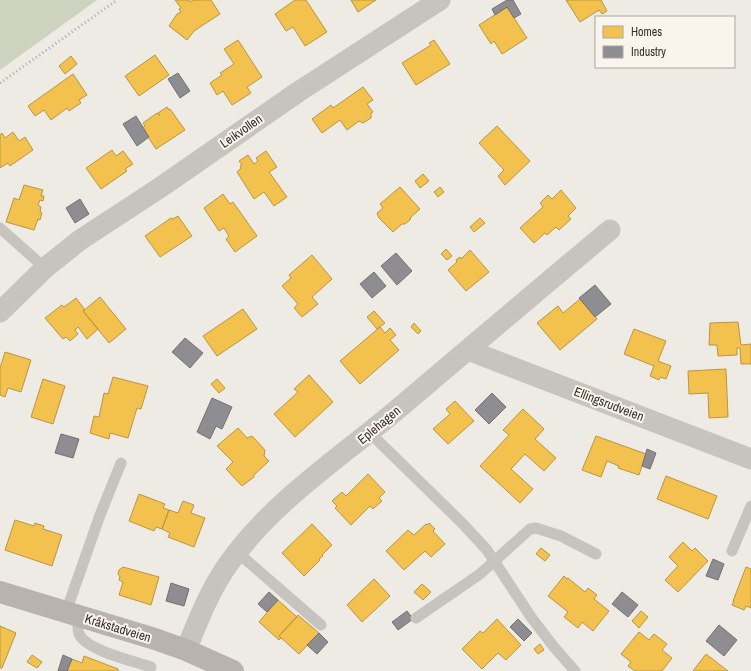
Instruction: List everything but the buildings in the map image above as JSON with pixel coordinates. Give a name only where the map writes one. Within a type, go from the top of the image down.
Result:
[{"type":"main road","name":"Kråkstadveien","points":[[0,592],[136,633],[186,650],[233,671]]},
{"type":"street","name":"Leikvollen","points":[[0,312],[45,268],[80,240],[298,92],[440,0]]},
{"type":"street","name":"Eplehagen","points":[[186,650],[210,595],[228,565],[266,518],[370,433],[610,230]]},
{"type":"street","name":"Ellingsrudveien","points":[[468,350],[751,458]]},
{"type":"lane","points":[[0,228],[45,268]]},
{"type":"lane","points":[[370,433],[475,536],[495,561],[516,595],[542,632],[575,671]]},
{"type":"lane","points":[[121,463],[100,515],[72,614],[79,635],[89,645],[151,667]]},
{"type":"lane","points":[[732,551],[751,506]]},
{"type":"lane","points":[[416,618],[480,574],[527,531],[536,528],[561,536],[596,554]]},
{"type":"lane","points":[[238,552],[321,625]]},
{"type":"green space","points":[[0,0],[97,0],[0,70]]},
{"type":"railway","points":[[0,83],[117,0]]}]
